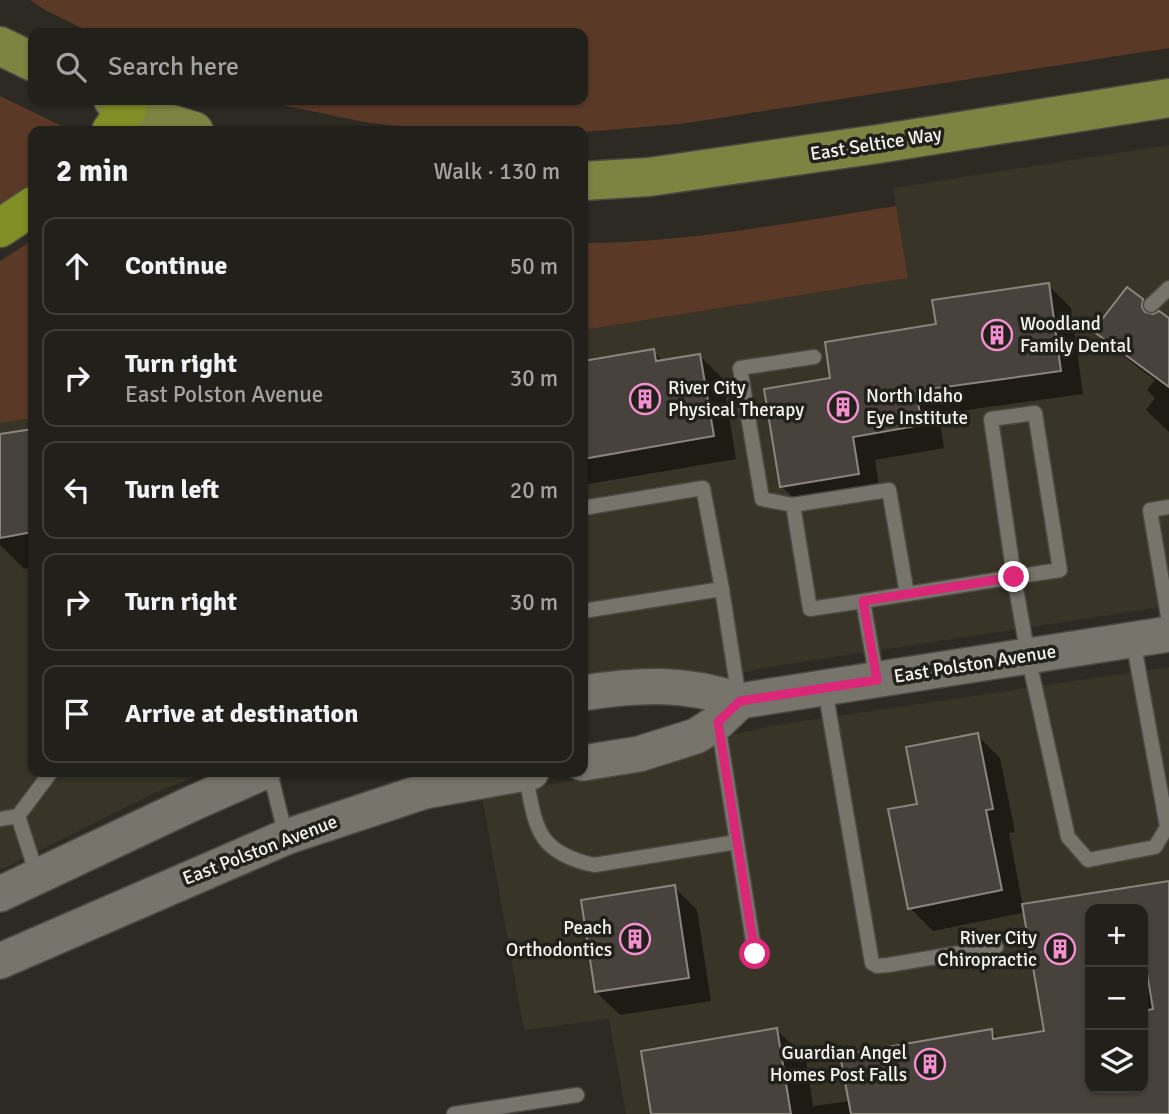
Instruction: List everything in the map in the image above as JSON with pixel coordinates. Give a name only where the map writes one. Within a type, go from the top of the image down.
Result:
[{"type":"highway","points":[[0,228],[28,209]]},
{"type":"main road","points":[[0,46],[28,60]]},
{"type":"main road","name":"East Seltice Way","points":[[588,181],[649,177],[878,144],[1169,97]]},
{"type":"main road","points":[[117,113],[173,126]]},
{"type":"street","name":"East Polston Avenue","points":[[588,762],[639,754],[696,736],[729,711],[824,688],[1169,634]]},
{"type":"street","name":"East Polston Avenue","points":[[588,692],[619,687],[676,686],[723,695],[729,711]]},
{"type":"street","points":[[0,894],[252,777]]},
{"type":"street","name":"East Polston Avenue","points":[[0,961],[286,837],[425,791],[501,777]]},
{"type":"lane","points":[[1151,305],[1169,288]]},
{"type":"lane","points":[[814,358],[740,369],[762,499],[793,505],[889,490],[907,594]]},
{"type":"lane","points":[[793,505],[810,609],[863,601],[1014,577],[1060,570],[1035,413],[991,419],[1014,577],[1028,656],[1068,837],[1088,860],[1155,847],[1167,827],[1133,640]]},
{"type":"lane","points":[[588,507],[703,488],[722,589],[737,842],[755,954]]},
{"type":"lane","points":[[1169,507],[1150,510],[1169,622]]},
{"type":"lane","points":[[588,610],[722,589]]},
{"type":"lane","points":[[863,601],[877,680]]},
{"type":"lane","points":[[824,688],[872,963],[877,967],[996,947]]},
{"type":"lane","points":[[0,819],[18,816],[47,777]]},
{"type":"lane","points":[[271,777],[286,837]]},
{"type":"lane","points":[[529,777],[535,822],[544,839],[576,861],[594,865],[737,842]]},
{"type":"lane","points":[[18,816],[37,876]]},
{"type":"lane","points":[[454,1114],[577,1095]]},
{"type":"shaded area","points":[[30,0],[1169,0],[1169,48],[680,124],[588,132],[588,126],[398,126],[282,105],[588,105],[588,28],[82,28]]},
{"type":"shaded area","points":[[0,96],[62,126],[28,126],[28,197],[0,211]]},
{"type":"shaded area","points":[[1169,145],[1169,606],[725,676],[656,668],[632,668],[588,674],[588,329],[908,278],[893,188]]},
{"type":"shaded area","points":[[896,206],[908,278],[588,329],[588,243],[701,236]]},
{"type":"shaded area","points":[[28,243],[28,419],[0,423],[0,261]]},
{"type":"shaded area","points":[[28,419],[28,777],[194,777],[159,791],[0,870],[0,423]]},
{"type":"shaded area","points":[[1169,667],[1169,1114],[626,1114],[609,1019],[524,1030],[482,797],[648,766],[732,735],[770,726]]},
{"type":"building","points":[[1049,283],[1061,371],[916,391],[922,425],[853,437],[859,474],[780,487],[764,389],[830,378],[825,342],[936,324],[932,300]]},
{"type":"building","points":[[1127,287],[1143,299],[1142,307],[1145,312],[1153,314],[1159,311],[1169,318],[1169,387],[1093,331]]},
{"type":"building","name":"River City Physical Therapy","points":[[654,349],[656,361],[700,354],[714,436],[588,458],[588,360]]},
{"type":"building","points":[[28,430],[28,533],[0,538],[0,434]]},
{"type":"building","points":[[978,733],[993,809],[986,810],[1002,890],[908,909],[888,809],[917,804],[906,747]]},
{"type":"building","points":[[1169,881],[1169,1114],[851,1114],[840,1055],[992,1029],[993,1039],[1044,1031],[1022,904]]},
{"type":"building","name":"Peach Orthodontics","points":[[675,885],[689,978],[595,992],[581,900]]},
{"type":"building","name":"Guardian Angel Homes Post Falls","points":[[777,1028],[791,1114],[651,1114],[641,1051]]},
{"type":"place","name":"Woodland Family Dental","points":[[997,335]]},
{"type":"place","name":"River City Physical Therapy","points":[[645,399]]},
{"type":"place","name":"North Idaho Eye Institute","points":[[843,407]]},
{"type":"place","name":"Peach Orthodontics","points":[[635,939]]},
{"type":"place","name":"River City Chiropractic","points":[[1060,949]]},
{"type":"place","name":"Guardian Angel Homes Post Falls","points":[[930,1064]]},
{"type":"route","points":[[755,954],[718,722],[740,701],[877,680],[863,601],[1014,577]]}]
